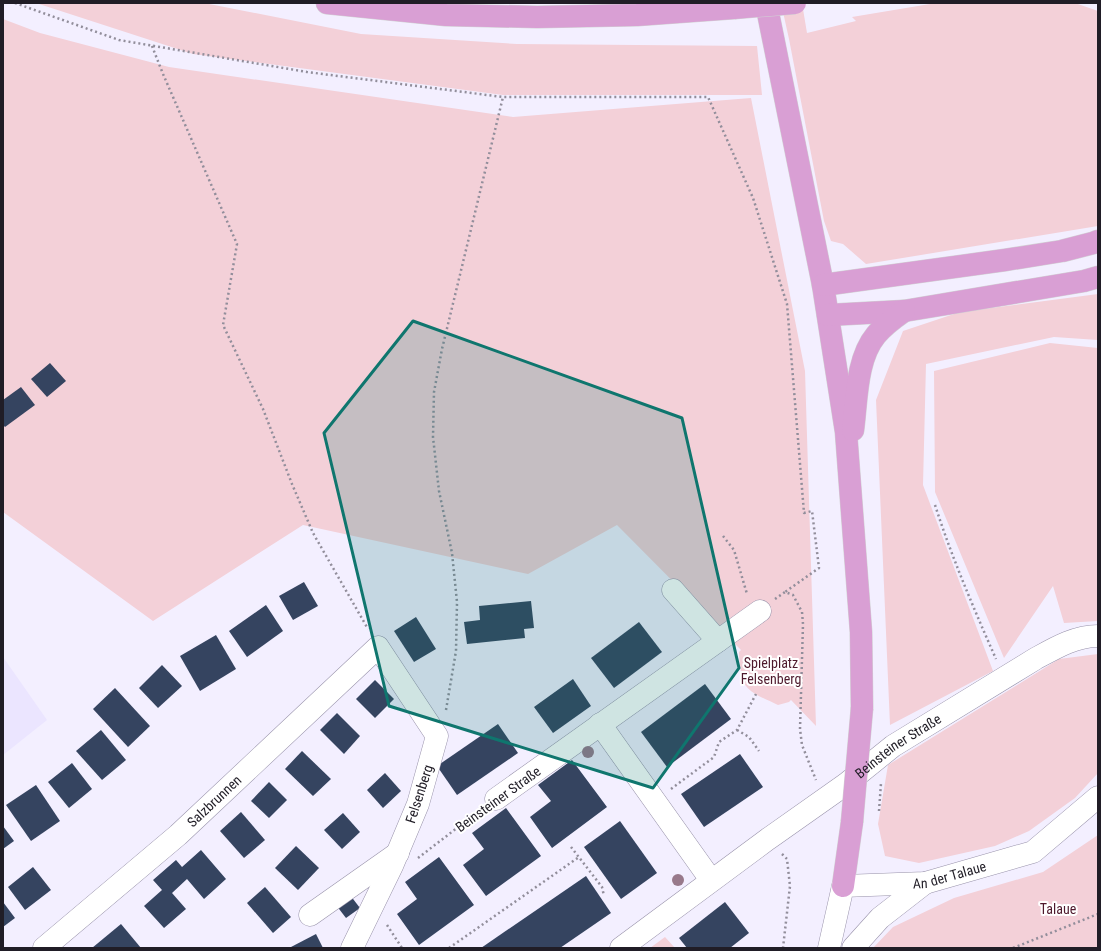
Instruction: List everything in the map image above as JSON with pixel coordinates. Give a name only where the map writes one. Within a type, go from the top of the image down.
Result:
[{"type":"highway","points":[[327,3],[446,15],[537,17],[638,15],[795,3]]},
{"type":"highway","points":[[766,3],[823,285],[846,432],[861,632],[862,708],[852,822],[843,886]]},
{"type":"highway","points":[[823,285],[1062,251],[1098,241]]},
{"type":"highway","points":[[828,315],[904,311],[1098,277]]},
{"type":"highway","points":[[849,469],[860,374],[866,351],[875,336],[884,326],[904,311]]},
{"type":"street","points":[[673,590],[718,641]]},
{"type":"street","name":"Beinsteiner Straße","points":[[496,799],[760,611]]},
{"type":"street","name":"Beinsteiner Straße","points":[[621,948],[768,838],[846,784],[893,746],[1035,659],[1069,642],[1088,636],[1098,636]]},
{"type":"street","points":[[378,647],[437,736]]},
{"type":"street","name":"Salzbrunnen","points":[[44,948],[178,835],[378,647]]},
{"type":"street","points":[[600,724],[711,880]]},
{"type":"street","name":"Felsenberg","points":[[352,948],[395,860],[418,804],[437,736]]},
{"type":"street","name":"An der Talaue","points":[[843,886],[925,883],[1033,852],[1098,797]]},
{"type":"street","points":[[310,915],[395,860]]},
{"type":"street","points":[[853,948],[880,918],[925,883]]},
{"type":"street","points":[[829,948],[843,886]]},
{"type":"path","points":[[15,3],[119,40],[307,72],[502,97],[708,97],[753,198],[787,304],[804,513],[812,511],[818,568],[760,611],[748,596],[734,550],[724,536]]},
{"type":"path","points":[[152,46],[238,244],[223,325],[263,409],[313,533],[378,647]]},
{"type":"path","points":[[437,736],[445,712],[456,651],[457,602],[452,553],[439,491],[433,437],[434,392],[442,349],[502,97]]},
{"type":"path","points":[[936,505],[947,542],[969,597],[1005,678]]},
{"type":"path","points":[[785,592],[793,595],[802,612],[803,624],[800,729],[802,745],[810,766]]},
{"type":"path","points":[[654,801],[714,757],[719,742],[737,730],[756,694]]},
{"type":"path","points":[[737,730],[749,737],[759,751]]},
{"type":"path","name":"Beinsteiner Straße","points":[[395,860],[413,862],[496,799]]},
{"type":"path","points":[[768,838],[787,859],[790,886],[783,948]]},
{"type":"path","points":[[571,847],[602,887],[604,896]]},
{"type":"path","points":[[449,948],[579,857]]},
{"type":"path","points":[[1013,948],[1098,914]]},
{"type":"highlighted area","points":[[413,321],[682,418],[739,668],[653,788],[389,706],[324,433]]},
{"type":"shaded area","points":[[3,657],[47,720],[3,755]]},
{"type":"green space","points":[[36,3],[204,3],[361,34],[517,44],[757,46],[762,95],[503,95],[193,54]]},
{"type":"green space","points":[[781,3],[802,3],[807,33],[856,21],[852,17],[936,3],[1075,3],[1098,11],[1098,226],[866,264],[843,244],[831,241],[824,221]]},
{"type":"green space","name":"Spielplatz Felsenberg","points":[[3,19],[40,33],[169,67],[513,117],[751,98],[805,371],[816,726],[791,700],[778,705],[761,697],[746,686],[740,664],[739,652],[741,650],[617,525],[528,574],[303,525],[153,621],[3,512]]},
{"type":"green space","points":[[1098,294],[1098,340],[1054,337],[926,364],[923,485],[993,671],[890,725],[876,400],[903,331],[960,312]]},
{"type":"green space","points":[[1050,343],[1098,348],[1098,621],[1064,623],[1053,586],[1004,658],[935,492],[934,371]]},
{"type":"green space","points":[[1098,654],[1098,773],[1075,798],[1029,831],[995,846],[919,863],[885,856],[878,824],[888,765],[1059,659]]},
{"type":"green space","name":"Talaue","points":[[1098,835],[1098,948],[873,948],[893,927],[954,898],[1043,872]]},
{"type":"green space","points":[[665,937],[675,948],[650,948]]},
{"type":"building","points":[[50,363],[66,381],[47,397],[31,379]]},
{"type":"building","points":[[21,387],[35,405],[5,427],[3,425],[3,400]]},
{"type":"building","points":[[304,582],[318,606],[293,620],[279,596]]},
{"type":"building","points":[[531,601],[534,628],[524,629],[525,638],[467,644],[464,622],[480,620],[479,606]]},
{"type":"building","points":[[266,605],[283,631],[247,657],[229,631]]},
{"type":"building","points":[[416,617],[436,649],[414,662],[394,631]]},
{"type":"building","points":[[639,622],[662,652],[614,688],[591,658]]},
{"type":"building","points":[[216,635],[236,669],[200,691],[180,656]]},
{"type":"building","points":[[162,665],[182,686],[158,708],[139,688]]},
{"type":"building","points":[[573,679],[591,706],[553,733],[534,707]]},
{"type":"building","points":[[375,680],[394,699],[375,718],[356,699]]},
{"type":"building","points":[[705,684],[731,719],[667,767],[641,732]]},
{"type":"building","points":[[115,688],[150,726],[128,747],[93,709]]},
{"type":"building","points":[[337,713],[360,736],[344,754],[320,730]]},
{"type":"building","points":[[498,724],[518,753],[457,795],[437,766]]},
{"type":"building","points":[[101,730],[126,760],[102,780],[76,751]]},
{"type":"building","points":[[302,751],[331,779],[313,796],[285,769]]},
{"type":"building","points":[[740,754],[763,787],[704,827],[681,794]]},
{"type":"building","points":[[572,760],[607,807],[552,848],[530,817],[551,801],[538,785]]},
{"type":"building","points":[[72,763],[92,789],[69,808],[48,782]]},
{"type":"building","points":[[385,773],[401,791],[383,808],[367,790]]},
{"type":"building","points":[[269,782],[287,800],[269,818],[251,801]]},
{"type":"building","points":[[36,785],[60,821],[31,841],[6,805]]},
{"type":"building","points":[[506,808],[541,856],[486,896],[463,865],[484,849],[472,833]]},
{"type":"building","points":[[241,812],[265,840],[244,858],[220,831]]},
{"type":"building","points":[[343,813],[360,832],[342,849],[324,830]]},
{"type":"building","points":[[620,821],[657,873],[621,899],[584,847]]},
{"type":"building","points":[[3,826],[14,841],[3,849]]},
{"type":"building","points":[[296,846],[319,868],[298,890],[275,868]]},
{"type":"building","points":[[201,850],[226,879],[204,899],[187,879],[172,893],[186,909],[164,928],[144,906],[162,890],[153,880],[176,860],[182,867]]},
{"type":"building","points":[[439,857],[474,905],[419,945],[397,914],[417,899],[405,882]]},
{"type":"building","points":[[33,867],[51,890],[25,910],[8,887]]},
{"type":"building","points":[[586,876],[611,913],[560,948],[481,948]]},
{"type":"building","points":[[265,887],[291,917],[273,933],[247,903]]},
{"type":"building","points":[[350,895],[360,908],[346,918],[336,905]]},
{"type":"building","points":[[3,902],[15,918],[3,927]]},
{"type":"building","points":[[725,902],[749,933],[730,948],[687,948],[679,938]]},
{"type":"building","points":[[121,924],[141,948],[92,948]]},
{"type":"building","points":[[316,934],[323,948],[291,948],[291,947]]}]
